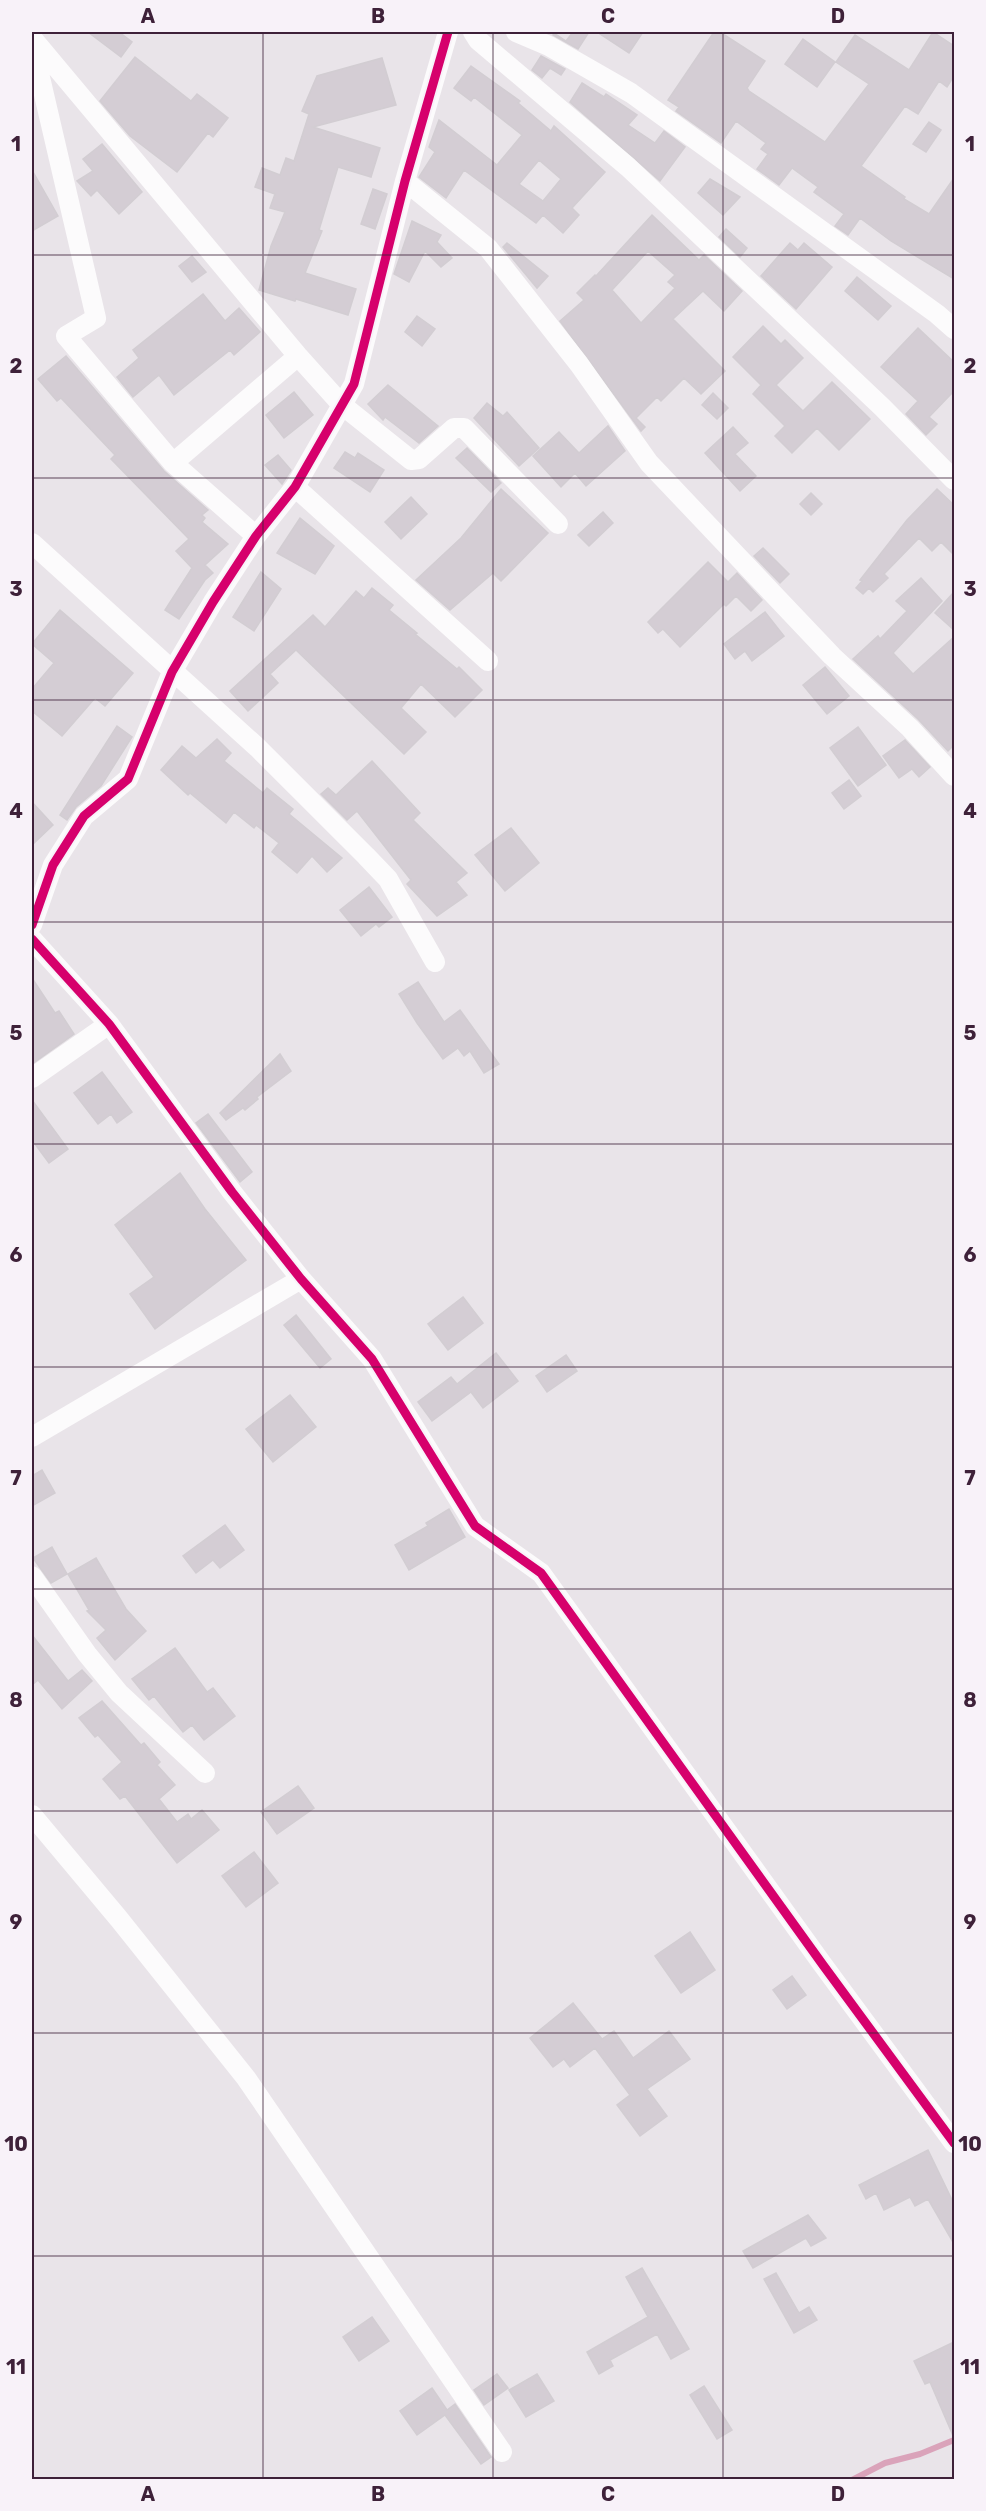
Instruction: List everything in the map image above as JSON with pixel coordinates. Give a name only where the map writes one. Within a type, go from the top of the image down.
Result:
[{"type":"street","points":[[32,925],[53,865],[84,816],[128,779],[172,672],[213,602],[256,536],[295,487],[354,384],[405,181],[448,32]]},
{"type":"street","points":[[473,32],[478,40],[636,175],[882,407],[954,480]]},
{"type":"street","points":[[516,32],[549,46],[631,93],[946,312],[954,329]]},
{"type":"street","points":[[32,38],[298,356],[342,405],[411,460],[419,459],[454,428],[464,428],[558,524]]},
{"type":"street","points":[[32,43],[96,318],[66,336],[172,463],[256,536]]},
{"type":"street","points":[[405,181],[488,248],[579,364],[649,463],[824,647],[910,728],[954,776]]},
{"type":"street","points":[[172,463],[298,356]]},
{"type":"street","points":[[295,487],[488,661]]},
{"type":"street","points":[[32,543],[258,748],[388,879],[435,962]]},
{"type":"street","points":[[32,939],[109,1024],[232,1192],[301,1279],[372,1359],[475,1526],[541,1574],[954,2143]]},
{"type":"street","points":[[32,1078],[109,1024]]},
{"type":"street","points":[[32,1437],[301,1279]]},
{"type":"street","points":[[32,1576],[87,1654],[119,1693],[205,1773]]},
{"type":"street","points":[[32,1815],[119,1919],[246,2078],[502,2452]]},
{"type":"building","points":[[88,32],[119,32],[132,42],[121,57]]},
{"type":"building","points":[[573,32],[589,32],[578,49],[553,35],[554,33],[566,41]]},
{"type":"building","points":[[597,32],[643,32],[629,53]]},
{"type":"building","points":[[714,32],[720,32],[765,61],[747,88],[749,91],[825,142],[869,84],[836,62],[855,35],[909,70],[933,32],[954,46],[954,76],[947,87],[939,81],[918,114],[905,106],[861,166],[905,197],[904,199],[929,214],[954,178],[954,279],[891,241],[860,218],[848,235],[835,226],[844,214],[814,192],[818,187],[792,168],[779,185],[757,169],[768,154],[761,149],[766,143],[736,121],[721,143],[676,111],[679,107],[668,100]]},
{"type":"building","points":[[803,39],[835,62],[817,87],[785,64]]},
{"type":"building","points":[[541,56],[565,69],[561,75],[550,68],[542,78],[532,70]]},
{"type":"building","points":[[135,57],[191,101],[197,94],[228,118],[213,137],[208,133],[177,172],[130,136],[100,101]]},
{"type":"building","points":[[382,58],[396,105],[313,127],[380,148],[371,177],[338,167],[319,230],[322,231],[305,273],[356,289],[348,315],[259,290],[271,246],[285,212],[270,208],[275,194],[255,187],[262,168],[280,175],[286,158],[294,161],[309,114],[302,111],[317,76]]},
{"type":"building","points":[[471,66],[520,101],[518,103],[551,131],[554,126],[605,172],[572,208],[579,215],[563,233],[543,215],[536,223],[464,170],[446,198],[419,177],[435,152],[429,147],[439,120],[497,165],[522,135],[474,97],[471,101],[454,88]],"holes":[[[539,160],[561,179],[543,201],[519,184]]]},
{"type":"building","points":[[582,83],[604,97],[606,94],[637,115],[628,125],[655,143],[664,131],[685,147],[660,181],[570,102]]},
{"type":"building","points":[[929,122],[941,130],[926,152],[913,144]]},
{"type":"building","points":[[102,144],[142,192],[119,214],[97,190],[91,196],[77,181],[93,171],[83,159]]},
{"type":"building","points":[[32,170],[58,216],[32,231]]},
{"type":"building","points":[[710,179],[740,197],[723,215],[698,193]]},
{"type":"building","points":[[373,189],[387,194],[375,229],[361,224]]},
{"type":"building","points":[[652,215],[699,260],[704,255],[742,291],[724,311],[703,291],[673,319],[725,371],[701,394],[684,378],[661,401],[657,397],[636,418],[645,427],[641,431],[560,321],[584,300],[577,293],[596,276]],"holes":[[[648,251],[675,275],[668,282],[675,288],[641,323],[612,290]]]},
{"type":"building","points":[[412,221],[441,235],[437,242],[452,258],[441,267],[425,251],[409,282],[394,274]]},
{"type":"building","points":[[726,229],[747,248],[740,257],[719,237]]},
{"type":"building","points":[[507,243],[548,276],[537,288],[503,247]]},
{"type":"building","points":[[790,243],[798,250],[804,243],[832,267],[796,309],[761,276]]},
{"type":"building","points":[[192,256],[206,272],[192,282],[179,266]]},
{"type":"building","points":[[857,277],[891,306],[878,320],[845,291]]},
{"type":"building","points":[[203,294],[225,321],[239,308],[260,332],[234,355],[230,350],[174,395],[159,375],[133,397],[117,377],[139,358],[133,350]]},
{"type":"building","points":[[417,316],[435,329],[422,346],[405,332]]},
{"type":"building","points":[[763,326],[781,344],[785,340],[803,358],[776,385],[803,411],[832,382],[870,419],[839,450],[817,428],[792,453],[775,436],[785,426],[753,394],[761,385],[733,357]]},
{"type":"building","points":[[918,328],[954,362],[954,391],[929,417],[937,424],[926,435],[906,414],[918,401],[881,367]]},
{"type":"building","points":[[66,356],[164,471],[208,510],[202,515],[205,518],[202,522],[228,544],[205,565],[213,573],[205,580],[179,619],[165,610],[192,568],[176,551],[189,539],[111,459],[115,455],[61,398],[57,401],[38,379]]},
{"type":"building","points":[[388,385],[438,426],[419,443],[385,417],[383,420],[368,404]]},
{"type":"building","points":[[294,392],[313,415],[284,438],[266,415]]},
{"type":"building","points":[[713,393],[728,408],[717,419],[702,405]]},
{"type":"building","points":[[487,403],[503,416],[507,412],[539,448],[519,466],[474,418]]},
{"type":"building","points":[[608,426],[625,451],[586,486],[575,473],[561,487],[533,456],[559,432],[579,453]]},
{"type":"building","points":[[733,427],[748,443],[735,454],[756,476],[740,491],[705,453]]},
{"type":"building","points":[[467,448],[501,483],[491,492],[456,458]]},
{"type":"building","points":[[345,452],[355,458],[358,453],[384,470],[370,492],[334,468]]},
{"type":"building","points":[[278,455],[291,470],[282,484],[265,465]]},
{"type":"building","points":[[501,489],[548,533],[501,581],[493,573],[450,610],[416,580],[461,538]]},
{"type":"building","points":[[937,489],[954,505],[954,555],[941,542],[932,551],[919,538],[884,574],[888,578],[873,592],[869,588],[863,594],[856,588],[862,581],[860,580],[907,520]]},
{"type":"building","points":[[811,493],[822,504],[811,515],[800,504]]},
{"type":"building","points":[[411,497],[427,514],[401,539],[385,522]]},
{"type":"building","points":[[603,512],[613,523],[589,546],[578,535]]},
{"type":"building","points":[[300,518],[334,546],[315,574],[277,553]]},
{"type":"building","points":[[763,548],[789,574],[780,583],[754,556]]},
{"type":"building","points":[[708,562],[728,582],[737,573],[762,600],[751,611],[736,596],[726,606],[724,604],[680,647],[663,629],[658,633],[648,622]]},
{"type":"building","points":[[261,572],[281,589],[254,631],[233,617]]},
{"type":"building","points":[[921,578],[942,601],[893,653],[913,674],[954,637],[954,745],[948,751],[918,719],[853,659],[878,636],[880,639],[907,611],[896,601]]},
{"type":"building","points":[[372,588],[393,605],[389,610],[457,669],[459,667],[482,690],[455,717],[421,684],[401,708],[426,732],[404,754],[296,650],[270,674],[278,683],[248,711],[230,691],[313,615],[325,627],[356,591],[364,598]]},
{"type":"building","points":[[954,592],[954,630],[935,613]]},
{"type":"building","points":[[60,610],[133,673],[105,706],[95,698],[62,736],[32,711],[32,689],[54,663],[32,644]]},
{"type":"building","points":[[765,612],[784,636],[752,661],[745,651],[735,659],[724,644]]},
{"type":"building","points":[[825,667],[849,696],[827,714],[803,685]]},
{"type":"building","points":[[117,726],[132,737],[101,786],[76,807],[67,820],[60,815]]},
{"type":"building","points":[[858,727],[886,765],[858,786],[830,748]]},
{"type":"building","points":[[217,739],[231,753],[224,761],[263,793],[267,788],[293,809],[289,814],[342,858],[327,872],[312,856],[297,873],[272,852],[279,843],[256,825],[254,828],[234,812],[226,823],[190,793],[188,795],[161,770],[182,746],[196,758]]},
{"type":"building","points":[[905,740],[930,767],[919,777],[912,769],[899,778],[883,756]]},
{"type":"building","points":[[372,761],[420,813],[413,820],[467,873],[456,882],[467,895],[437,916],[407,884],[411,880],[357,811],[347,820],[321,794],[328,788],[336,795]]},
{"type":"building","points":[[849,780],[861,796],[844,809],[832,793]]},
{"type":"building","points":[[32,802],[53,825],[32,845]]},
{"type":"building","points":[[511,828],[539,863],[505,891],[475,855]]},
{"type":"building","points":[[369,887],[392,917],[379,927],[376,924],[361,936],[340,910]]},
{"type":"building","points":[[32,978],[55,1013],[59,1011],[74,1034],[32,1064]]},
{"type":"building","points":[[418,982],[444,1022],[460,1010],[499,1064],[484,1073],[470,1051],[464,1056],[458,1048],[443,1059],[399,994]]},
{"type":"building","points":[[280,1054],[291,1071],[257,1097],[258,1099],[245,1110],[243,1108],[226,1120],[220,1113]]},
{"type":"building","points":[[102,1072],[132,1112],[117,1123],[111,1114],[98,1124],[74,1093]]},
{"type":"building","points":[[32,1100],[68,1149],[49,1163],[32,1140]]},
{"type":"building","points":[[208,1114],[252,1172],[240,1182],[196,1123]]},
{"type":"building","points":[[180,1173],[205,1209],[246,1260],[155,1329],[130,1294],[154,1277],[115,1225]]},
{"type":"building","points":[[463,1297],[483,1323],[448,1350],[428,1324]]},
{"type":"building","points":[[296,1315],[331,1359],[320,1368],[284,1325]]},
{"type":"building","points":[[496,1353],[518,1381],[483,1408],[471,1392],[432,1421],[418,1402],[451,1377],[457,1384]]},
{"type":"building","points":[[566,1355],[577,1371],[547,1392],[536,1376]]},
{"type":"building","points":[[290,1395],[316,1427],[273,1462],[246,1429]]},
{"type":"building","points":[[42,1470],[55,1493],[32,1506],[32,1476]]},
{"type":"building","points":[[449,1509],[465,1537],[409,1570],[395,1545],[428,1526],[426,1523]]},
{"type":"building","points":[[225,1525],[244,1550],[220,1568],[213,1560],[196,1573],[183,1556]]},
{"type":"building","points":[[52,1547],[67,1574],[51,1583],[33,1558]]},
{"type":"building","points":[[96,1558],[126,1609],[146,1631],[115,1660],[97,1638],[106,1630],[87,1611],[89,1610],[68,1574]]},
{"type":"building","points":[[32,1635],[68,1681],[82,1670],[92,1681],[62,1709],[38,1680],[32,1685]]},
{"type":"building","points":[[175,1648],[207,1692],[213,1688],[235,1716],[204,1740],[192,1725],[183,1732],[154,1696],[149,1700],[132,1679]]},
{"type":"building","points":[[102,1701],[141,1745],[144,1743],[160,1762],[157,1765],[175,1785],[159,1799],[177,1822],[188,1814],[191,1819],[202,1810],[219,1830],[177,1863],[125,1796],[120,1799],[103,1779],[122,1762],[98,1735],[95,1737],[79,1718]]},
{"type":"building","points":[[298,1786],[314,1808],[277,1834],[261,1812]]},
{"type":"building","points":[[254,1852],[278,1883],[246,1907],[222,1876]]},
{"type":"building","points":[[690,1932],[715,1970],[681,1993],[655,1956]]},
{"type":"building","points":[[792,1976],[806,1995],[787,2009],[773,1990]]},
{"type":"building","points":[[573,2003],[602,2039],[614,2031],[633,2058],[669,2031],[690,2059],[647,2089],[667,2116],[640,2136],[617,2105],[630,2095],[595,2048],[570,2067],[564,2059],[553,2067],[530,2038]]},
{"type":"building","points":[[928,2150],[954,2204],[954,2244],[928,2199],[915,2206],[910,2197],[884,2210],[876,2193],[866,2199],[859,2185]]},
{"type":"building","points":[[808,2215],[826,2238],[811,2246],[806,2238],[753,2268],[743,2251]]},
{"type":"building","points":[[642,2268],[689,2349],[671,2359],[657,2334],[610,2360],[613,2366],[599,2374],[587,2352],[648,2317],[626,2277]]},
{"type":"building","points":[[776,2273],[799,2313],[809,2307],[817,2320],[794,2333],[764,2279]]},
{"type":"building","points":[[372,2317],[389,2341],[359,2361],[343,2337]]},
{"type":"building","points":[[954,2342],[954,2438],[930,2382],[925,2384],[914,2361]]},
{"type":"building","points":[[497,2374],[508,2388],[484,2405],[474,2390]]},
{"type":"building","points":[[537,2374],[554,2401],[526,2417],[509,2390]]},
{"type":"building","points":[[704,2386],[732,2430],[717,2439],[690,2395]]},
{"type":"building","points":[[432,2388],[447,2410],[455,2404],[491,2457],[481,2464],[445,2415],[417,2435],[400,2411]]},
{"type":"waterway","points":[[852,2480],[885,2463],[920,2454],[954,2440]]},
{"type":"cycle path","points":[[32,925],[53,865],[84,816],[128,779],[172,672],[213,602],[256,536],[295,487],[354,384],[405,181],[448,32]]},
{"type":"cycle path","points":[[32,939],[109,1024],[232,1192],[301,1279],[372,1359],[475,1526],[541,1573],[954,2143]]}]
